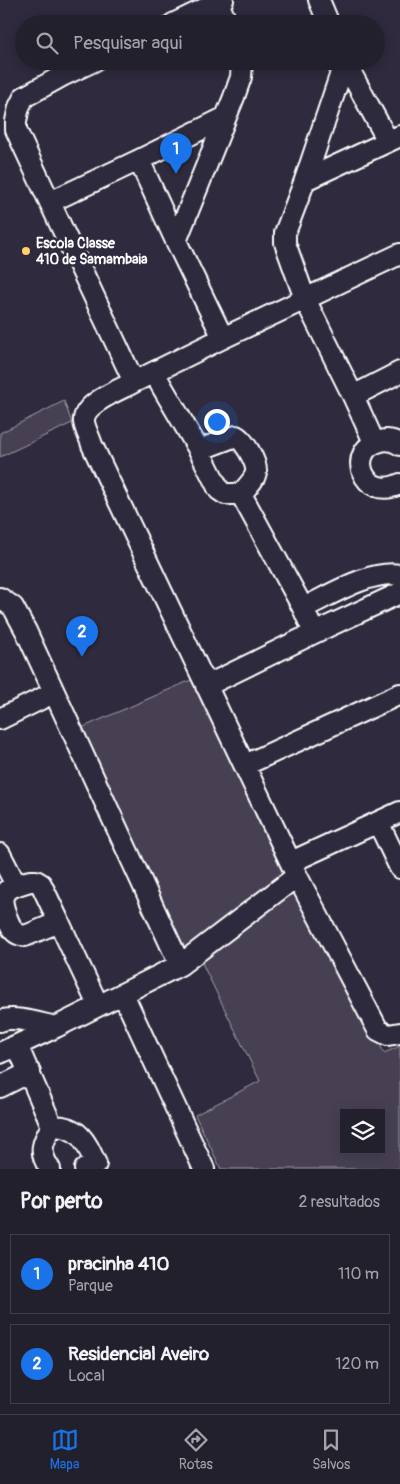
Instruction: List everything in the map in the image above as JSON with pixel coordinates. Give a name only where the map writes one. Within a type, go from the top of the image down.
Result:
[{"type":"street","points":[[319,0],[325,15]]},
{"type":"street","points":[[191,15],[220,1],[224,15]]},
{"type":"street","points":[[75,70],[24,97],[19,107],[16,130],[134,382]]},
{"type":"street","points":[[176,241],[226,117],[241,77],[241,70]]},
{"type":"street","points":[[342,70],[285,233],[285,243],[305,299],[374,442]]},
{"type":"street","points":[[305,180],[394,138],[350,70]]},
{"type":"street","points":[[50,202],[226,117]]},
{"type":"street","points":[[139,160],[223,338]]},
{"type":"street","points":[[400,254],[223,338],[94,403],[86,412],[84,423],[92,445],[294,869],[378,1030],[388,1035],[400,1033]]},
{"type":"street","points":[[353,396],[400,372]]},
{"type":"street","points":[[154,373],[199,450],[219,490],[225,494],[241,494],[255,478],[256,463],[241,439],[236,436],[199,450]]},
{"type":"street","points":[[400,445],[396,442],[385,440],[374,442],[362,455],[361,464],[362,473],[374,486],[392,488],[400,484]]},
{"type":"street","points":[[241,494],[303,608],[314,633]]},
{"type":"street","points":[[303,608],[376,576],[391,574],[400,576]]},
{"type":"street","points":[[206,686],[400,593]]},
{"type":"street","points":[[0,598],[13,607],[180,965]]},
{"type":"street","points":[[0,719],[54,693]]},
{"type":"street","points":[[245,765],[400,694]]},
{"type":"street","points":[[52,1126],[30,1072],[9,1049],[180,965],[294,869],[378,822],[400,812]]},
{"type":"street","points":[[378,822],[400,868]]},
{"type":"street","points":[[0,854],[16,885]]},
{"type":"street","points":[[59,922],[25,936],[20,935],[11,927],[2,902],[2,896],[16,885],[30,881],[36,881],[41,884],[59,922],[98,1005]]},
{"type":"street","points":[[123,994],[204,1169]]},
{"type":"street","points":[[0,1021],[3,1019],[14,1019],[56,1027]]},
{"type":"street","points":[[0,1087],[30,1072]]},
{"type":"street","points":[[52,1126],[71,1128],[86,1143],[93,1168]]},
{"type":"street","points":[[50,1169],[42,1152],[42,1145],[52,1126]]},
{"type":"shaded area","points":[[64,401],[72,423],[0,457],[0,433]]},
{"type":"shaded area","points":[[198,677],[295,873],[187,952],[79,729]]},
{"type":"shaded area","points":[[299,881],[384,1053],[400,1046],[400,1169],[221,1169],[195,1115],[260,1081],[198,955]]},
{"type":"place","name":"pracinha 410","points":[[176,174]]},
{"type":"place","name":"Escola Classe 410 de Samambaia","points":[[26,251]]},
{"type":"place","name":"Residencial Aveiro","points":[[82,657]]}]
